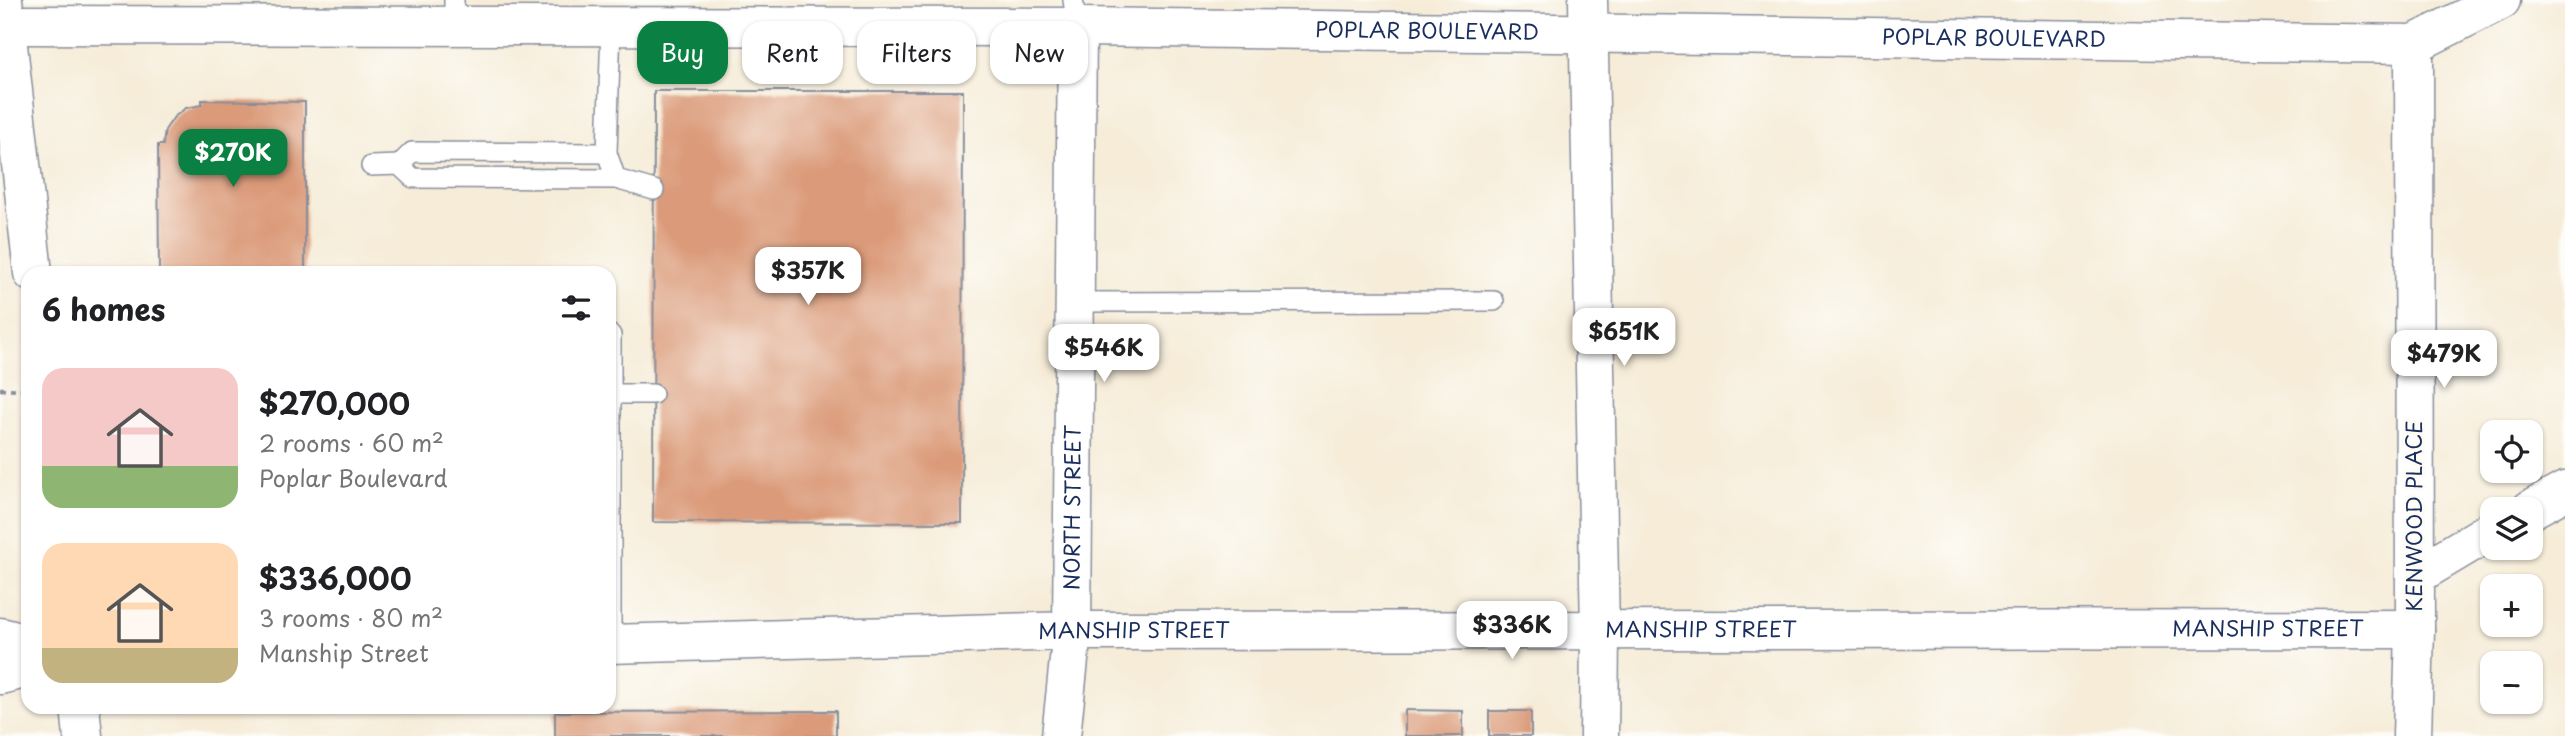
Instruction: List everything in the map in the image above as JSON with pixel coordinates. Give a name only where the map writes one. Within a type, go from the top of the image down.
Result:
[{"type":"street","name":"POPLAR BOULEVARD","points":[[3,17],[162,13],[454,13],[611,25],[1075,14],[1588,17],[2414,44],[2501,0]]},
{"type":"street","name":"NORTH STREET","points":[[1061,736],[1072,631],[1075,14]]},
{"type":"street","points":[[3,17],[7,101],[32,266]]},
{"type":"street","points":[[1588,17],[1600,632],[1599,736]]},
{"type":"street","name":"KENWOOD PLACE","points":[[2412,736],[2415,629],[2414,44]]},
{"type":"street","points":[[2543,503],[2565,491]]},
{"type":"street","points":[[2415,576],[2480,537]]},
{"type":"street","name":"MANSHIP STREET","points":[[616,644],[1072,631],[2415,629]]},
{"type":"street","points":[[0,637],[21,642]]},
{"type":"street","points":[[0,675],[21,670]]},
{"type":"street","points":[[81,714],[83,736]]},
{"type":"lane","points":[[611,25],[607,153],[616,179]]},
{"type":"lane","points":[[371,166],[399,165],[412,152],[607,153]]},
{"type":"lane","points":[[399,165],[413,178],[616,179],[654,190]]},
{"type":"lane","points":[[1075,302],[1494,301]]},
{"type":"lane","points":[[616,394],[653,394]]},
{"type":"path","points":[[0,389],[21,390]]},
{"type":"building","points":[[654,91],[963,91],[962,523],[653,522]]},
{"type":"building","points":[[202,100],[305,102],[305,266],[159,266],[158,145],[163,145],[165,130],[174,117],[186,108],[202,105]]},
{"type":"building","points":[[1405,710],[1463,711],[1463,736],[1405,736]]},
{"type":"building","points":[[836,711],[836,736],[555,736],[555,714],[616,714],[616,712]]},
{"type":"building","points":[[1489,711],[1531,711],[1531,736],[1489,736]]}]
